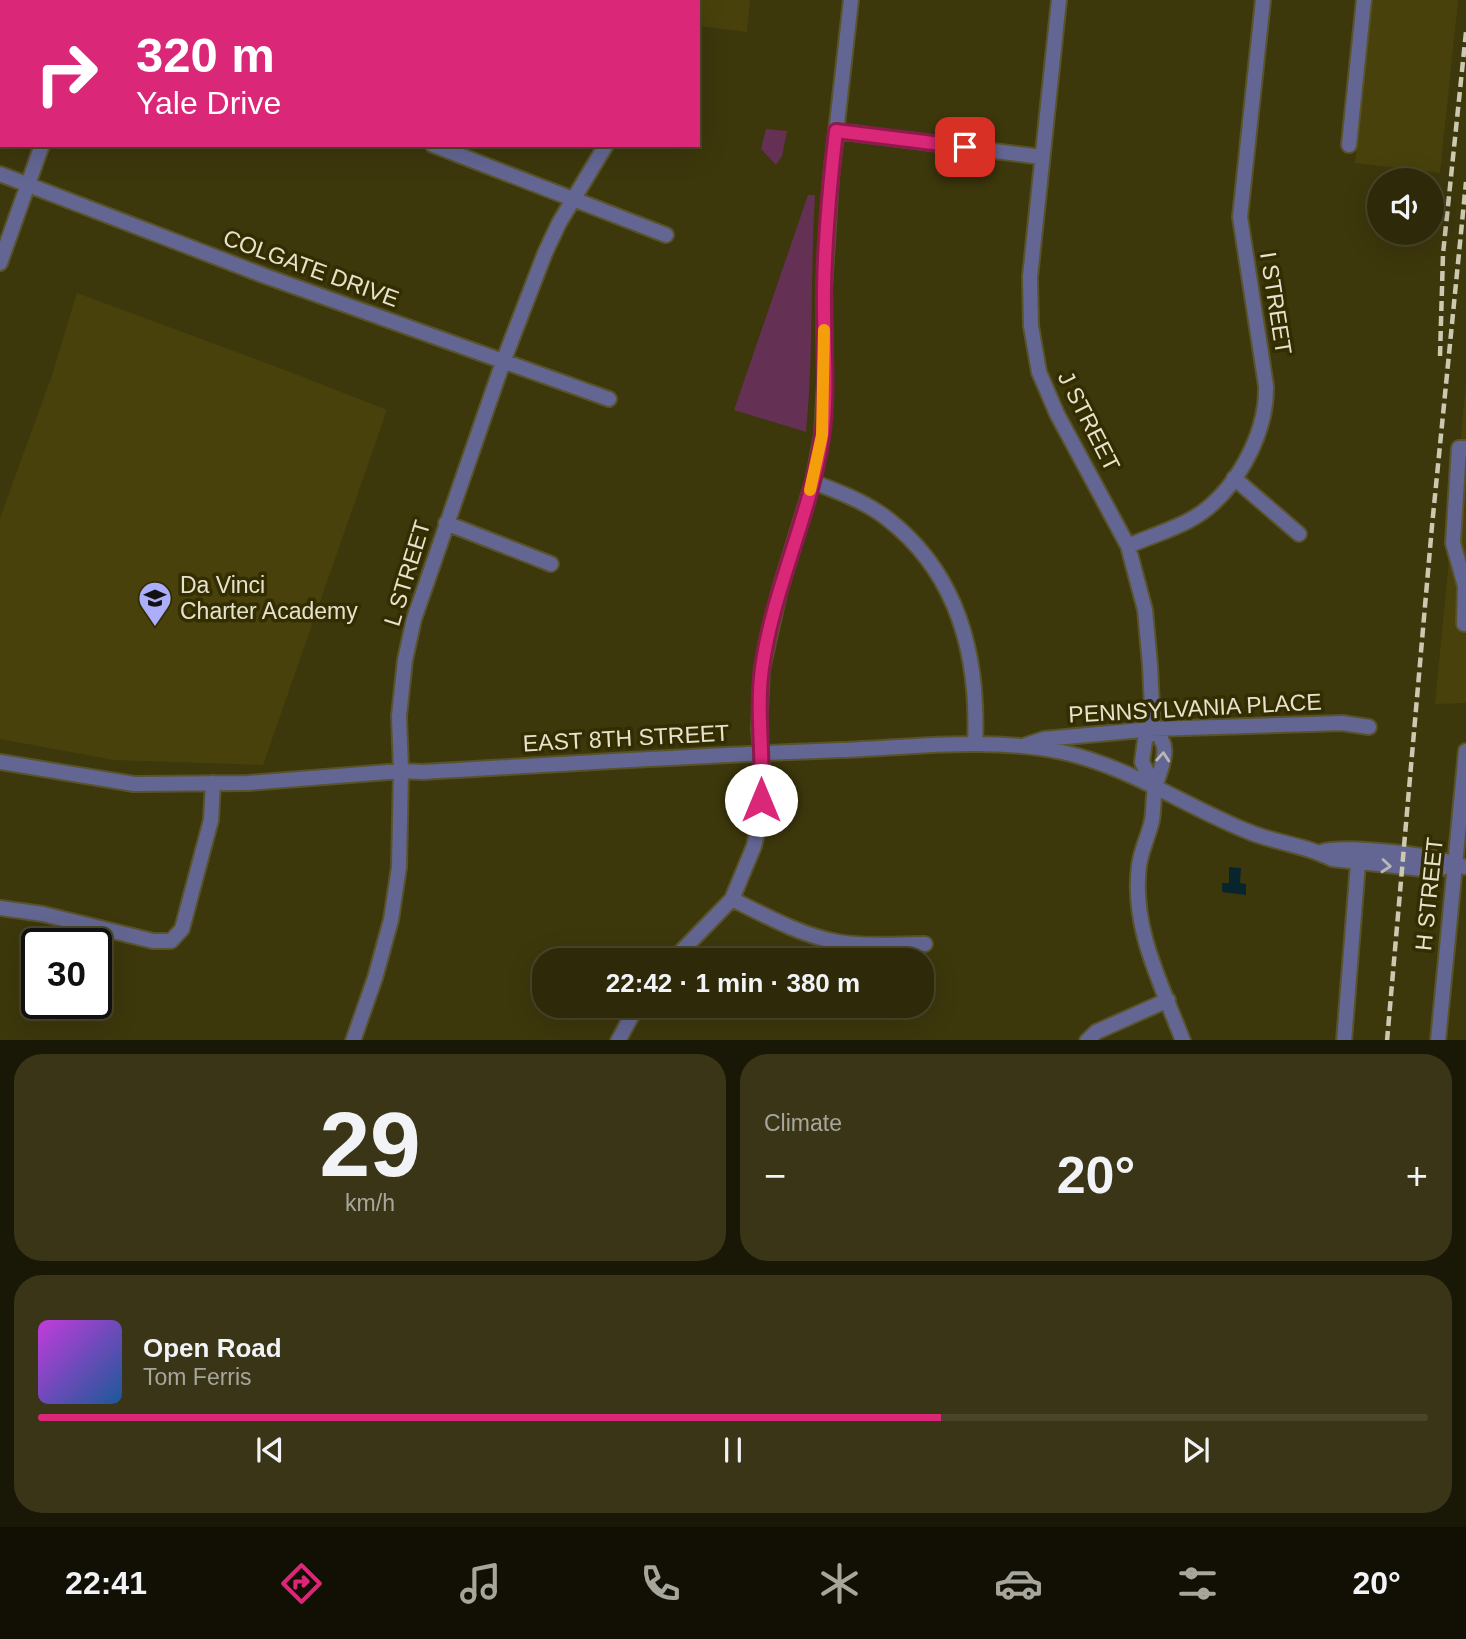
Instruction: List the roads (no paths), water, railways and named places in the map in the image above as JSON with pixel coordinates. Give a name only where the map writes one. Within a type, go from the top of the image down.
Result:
[{"type":"street","points":[[684,948],[732,899],[754,846],[760,820],[763,781],[760,695],[768,635],[813,482],[822,435],[825,382],[824,289],[831,177],[851,0]]},
{"type":"street","name":"J STREET","points":[[1059,0],[1030,277],[1031,326],[1039,372],[1057,414],[1128,546],[1144,610],[1153,729],[1145,740],[1142,762],[1155,788]]},
{"type":"street","name":"I STREET","points":[[1128,546],[1190,520],[1218,498],[1234,478],[1259,436],[1266,405],[1266,386],[1240,217],[1263,0]]},
{"type":"street","points":[[1349,145],[1364,0]]},
{"type":"street","points":[[836,131],[1042,156]]},
{"type":"street","points":[[0,263],[41,147]]},
{"type":"street","points":[[438,147],[666,235]]},
{"type":"street","name":"L STREET","points":[[353,1040],[391,920],[399,867],[399,716],[405,660],[414,619],[503,362],[545,253],[559,223],[605,147]]},
{"type":"street","name":"COLGATE DRIVE","points":[[0,174],[265,276],[609,399]]},
{"type":"street","points":[[1464,624],[1465,586],[1453,543],[1459,448],[1466,448]]},
{"type":"street","points":[[1234,478],[1299,534]]},
{"type":"street","points":[[813,482],[852,497],[889,519],[939,572],[958,610],[971,655],[975,744]]},
{"type":"street","points":[[446,523],[551,564]]},
{"type":"street","name":"PENNSYLVANIA PLACE","points":[[1024,746],[1044,739],[1153,729],[1342,723],[1369,727]]},
{"type":"street","name":"J STREET","points":[[1153,729],[1163,738],[1163,767],[1155,788],[1152,819],[1139,865],[1138,901],[1150,958],[1183,1040]]},
{"type":"street","name":"EAST 8TH STREET","points":[[0,762],[134,784],[248,783],[401,771],[761,753],[975,744],[1024,746],[1064,752],[1099,763],[1248,832],[1279,843],[1321,852],[1332,859],[1432,870],[1460,866]]},
{"type":"street","name":"H STREET","points":[[1438,1040],[1460,866],[1466,751]]},
{"type":"street","points":[[0,908],[43,914],[153,942],[171,940],[181,929],[208,832],[212,783]]},
{"type":"street","name":"EAST 8TH STREET","points":[[1321,852],[1332,848],[1404,854],[1432,857],[1460,866]]},
{"type":"street","points":[[1344,1040],[1357,863]]},
{"type":"street","points":[[732,899],[794,929],[838,942],[871,945],[925,944]]},
{"type":"street","points":[[1088,1040],[1096,1032],[1168,1000]]},
{"type":"street","points":[[619,1040],[630,1018]]},
{"type":"water","points":[[1229,867],[1241,868],[1240,883],[1246,884],[1246,895],[1222,892],[1222,883],[1229,883]]},
{"type":"railway","points":[[1440,356],[1443,254],[1466,32]]},
{"type":"railway","points":[[1387,1040],[1432,526],[1466,182]]},
{"type":"place","name":"Da Vinci Charter Academy","points":[[155,628]]}]
